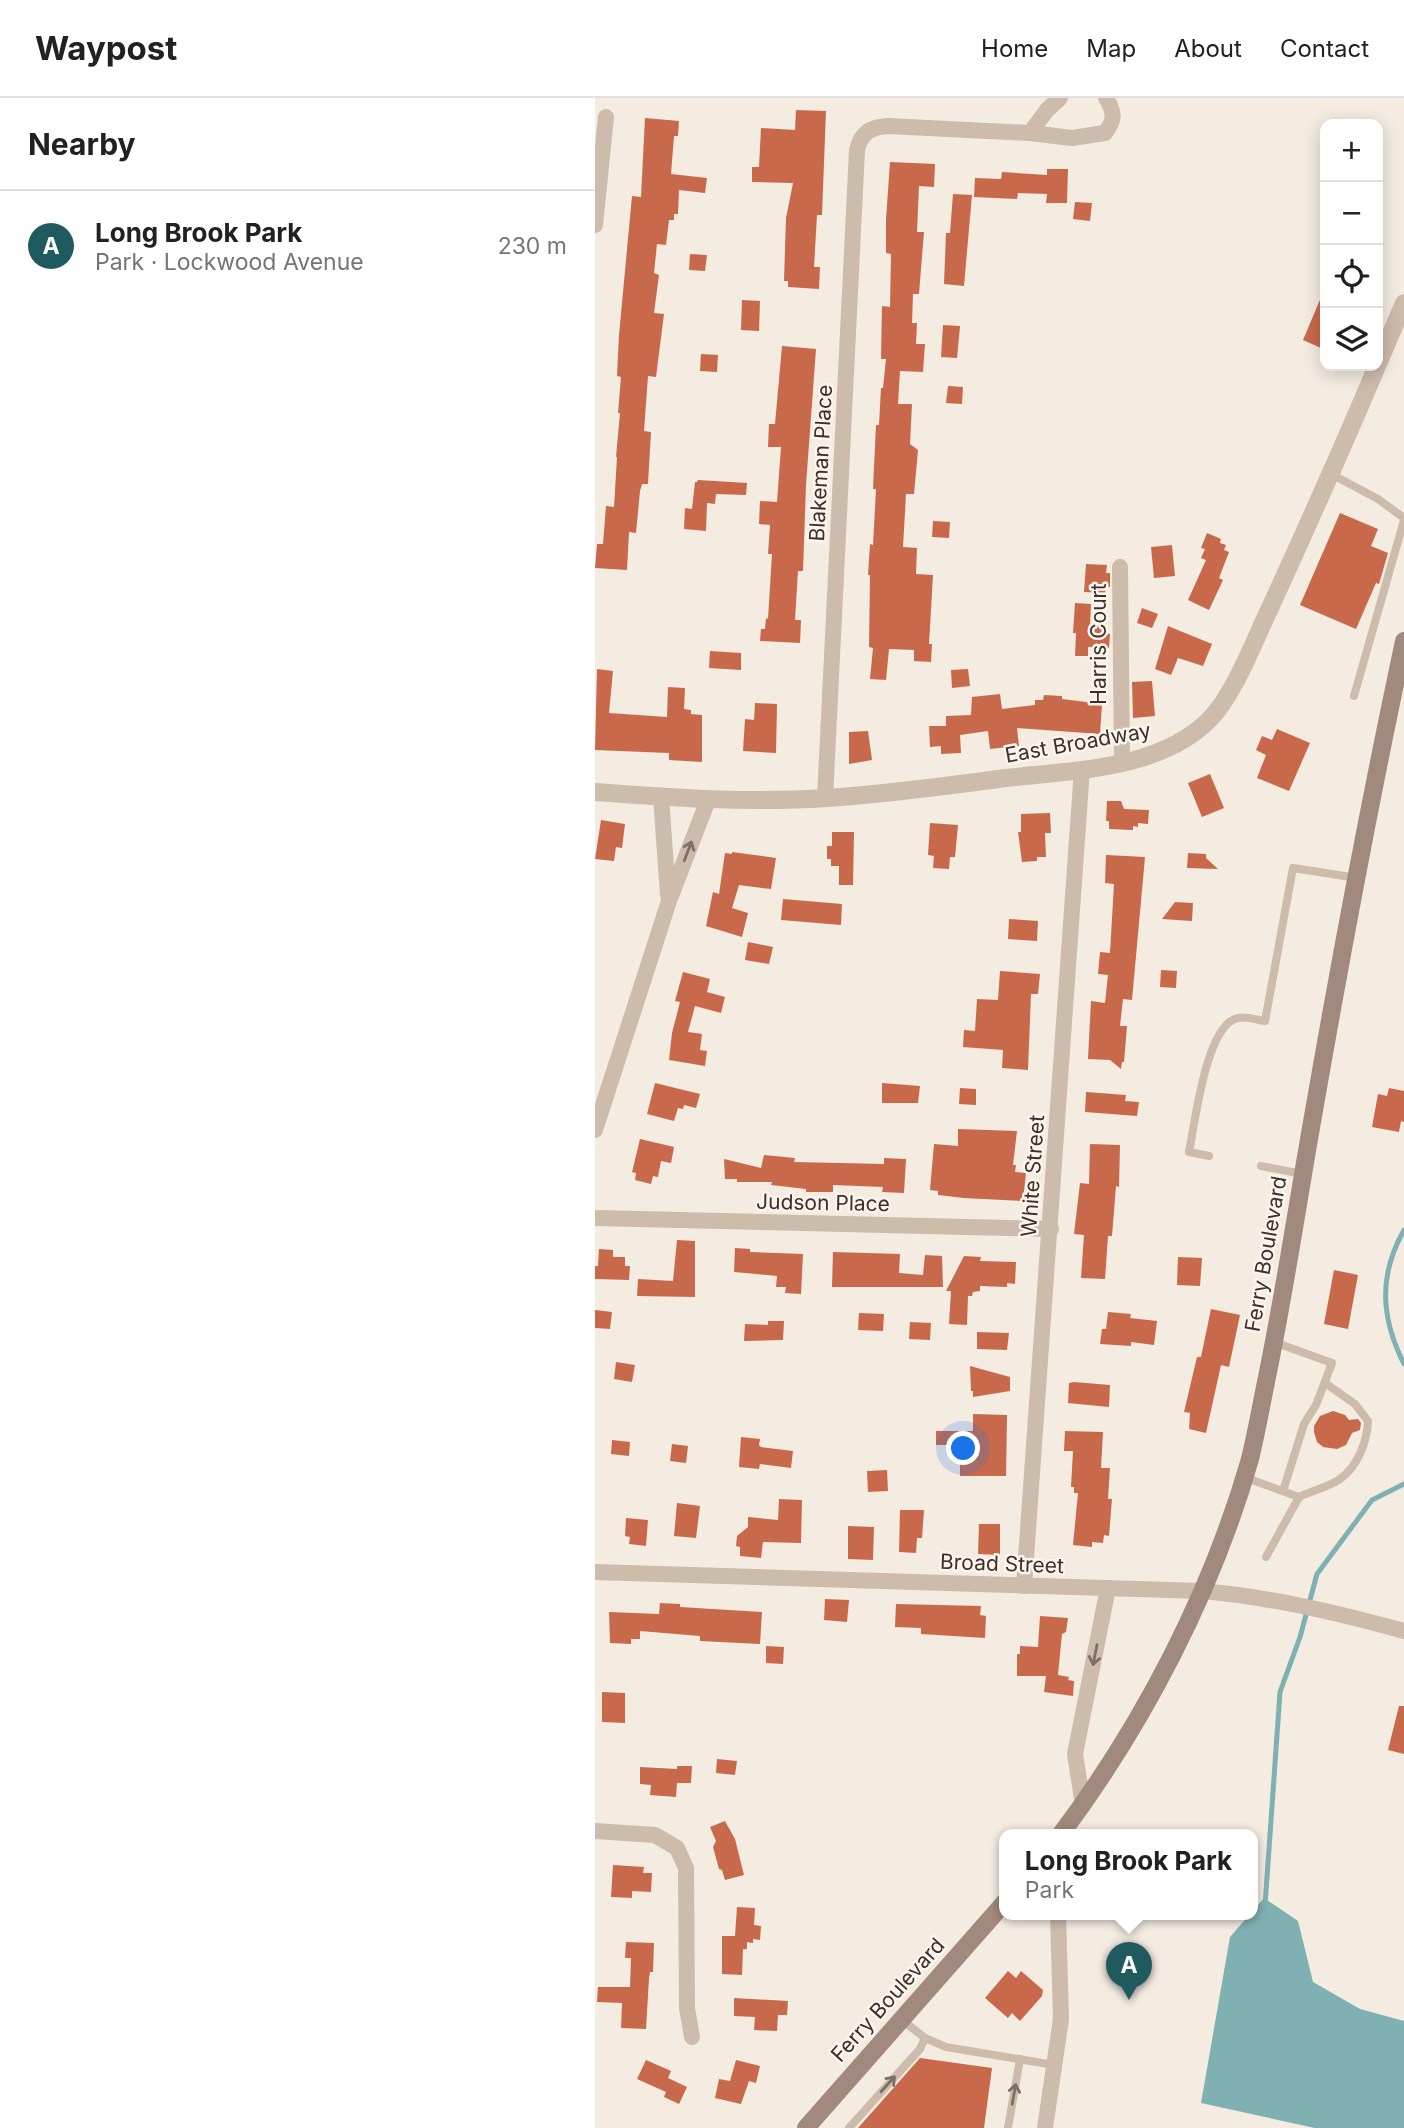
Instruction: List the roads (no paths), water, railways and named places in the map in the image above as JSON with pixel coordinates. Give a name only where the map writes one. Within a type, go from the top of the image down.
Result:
[{"type":"main road","name":"Ferry Boulevard","points":[[1065,1829],[1142,1711],[1202,1591],[1244,1477],[1274,1342],[1357,878],[1399,687],[1404,642]]},
{"type":"main road","name":"Ferry Boulevard","points":[[806,2128],[999,1909]]},
{"type":"street","points":[[1060,98],[1030,133],[1072,138],[1105,133],[1114,121],[1113,109],[1106,98]]},
{"type":"street","points":[[595,225],[606,117]]},
{"type":"street","name":"Blakeman Place","points":[[825,798],[857,150],[861,138],[871,128],[888,126],[1030,133]]},
{"type":"street","name":"East Broadway","points":[[1383,351],[1404,303]]},
{"type":"street","name":"East Broadway","points":[[595,792],[708,800],[825,798],[1082,769],[1167,750],[1183,741],[1212,717],[1248,657],[1374,371]]},
{"type":"street","name":"Harris Court","points":[[1120,567],[1122,762]]},
{"type":"street","name":"White Street","points":[[1024,1586],[1082,769]]},
{"type":"street","points":[[661,797],[669,901]]},
{"type":"street","points":[[595,1130],[669,901],[708,800]]},
{"type":"street","name":"Judson Place","points":[[595,1218],[1051,1229]]},
{"type":"street","name":"Broad Street","points":[[595,1572],[1202,1591],[1249,1595],[1404,1631]]},
{"type":"street","points":[[1083,1805],[1075,1754],[1108,1588]]},
{"type":"street","points":[[595,1831],[655,1835],[677,1848],[686,1867],[687,2008],[692,2037]]},
{"type":"street","points":[[1045,2128],[1061,2019],[1058,1920]]},
{"type":"lane","points":[[1331,474],[1378,499],[1404,519],[1354,696]]},
{"type":"lane","points":[[1209,1156],[1189,1152],[1211,1049],[1230,1022],[1239,1018],[1265,1021],[1293,868],[1357,878]]},
{"type":"lane","points":[[1261,1166],[1303,1174]]},
{"type":"lane","points":[[1274,1342],[1332,1363],[1316,1405],[1304,1424],[1283,1491]]},
{"type":"lane","points":[[1266,1557],[1299,1497],[1340,1479],[1356,1460],[1367,1439],[1368,1421],[1355,1404],[1325,1383]]},
{"type":"lane","points":[[1244,1477],[1299,1497]]},
{"type":"lane","points":[[901,2020],[925,2038],[947,2047],[1054,2065]]},
{"type":"lane","points":[[849,2128],[920,2049],[925,2038]]},
{"type":"lane","points":[[1008,2128],[1020,2059]]},
{"type":"water","points":[[1264,1898],[1298,1921],[1313,1982],[1360,2009],[1404,2021],[1404,2128],[1315,2128],[1201,2103],[1230,1937],[1245,1920],[1258,1920],[1258,1905]]},
{"type":"waterway","points":[[1404,1230],[1390,1264],[1386,1297],[1391,1330],[1404,1364]]},
{"type":"waterway","points":[[1265,1906],[1280,1692],[1300,1637],[1317,1574],[1372,1500],[1404,1484]]},
{"type":"place","name":"Long Brook Park","points":[[1129,2000]]}]
